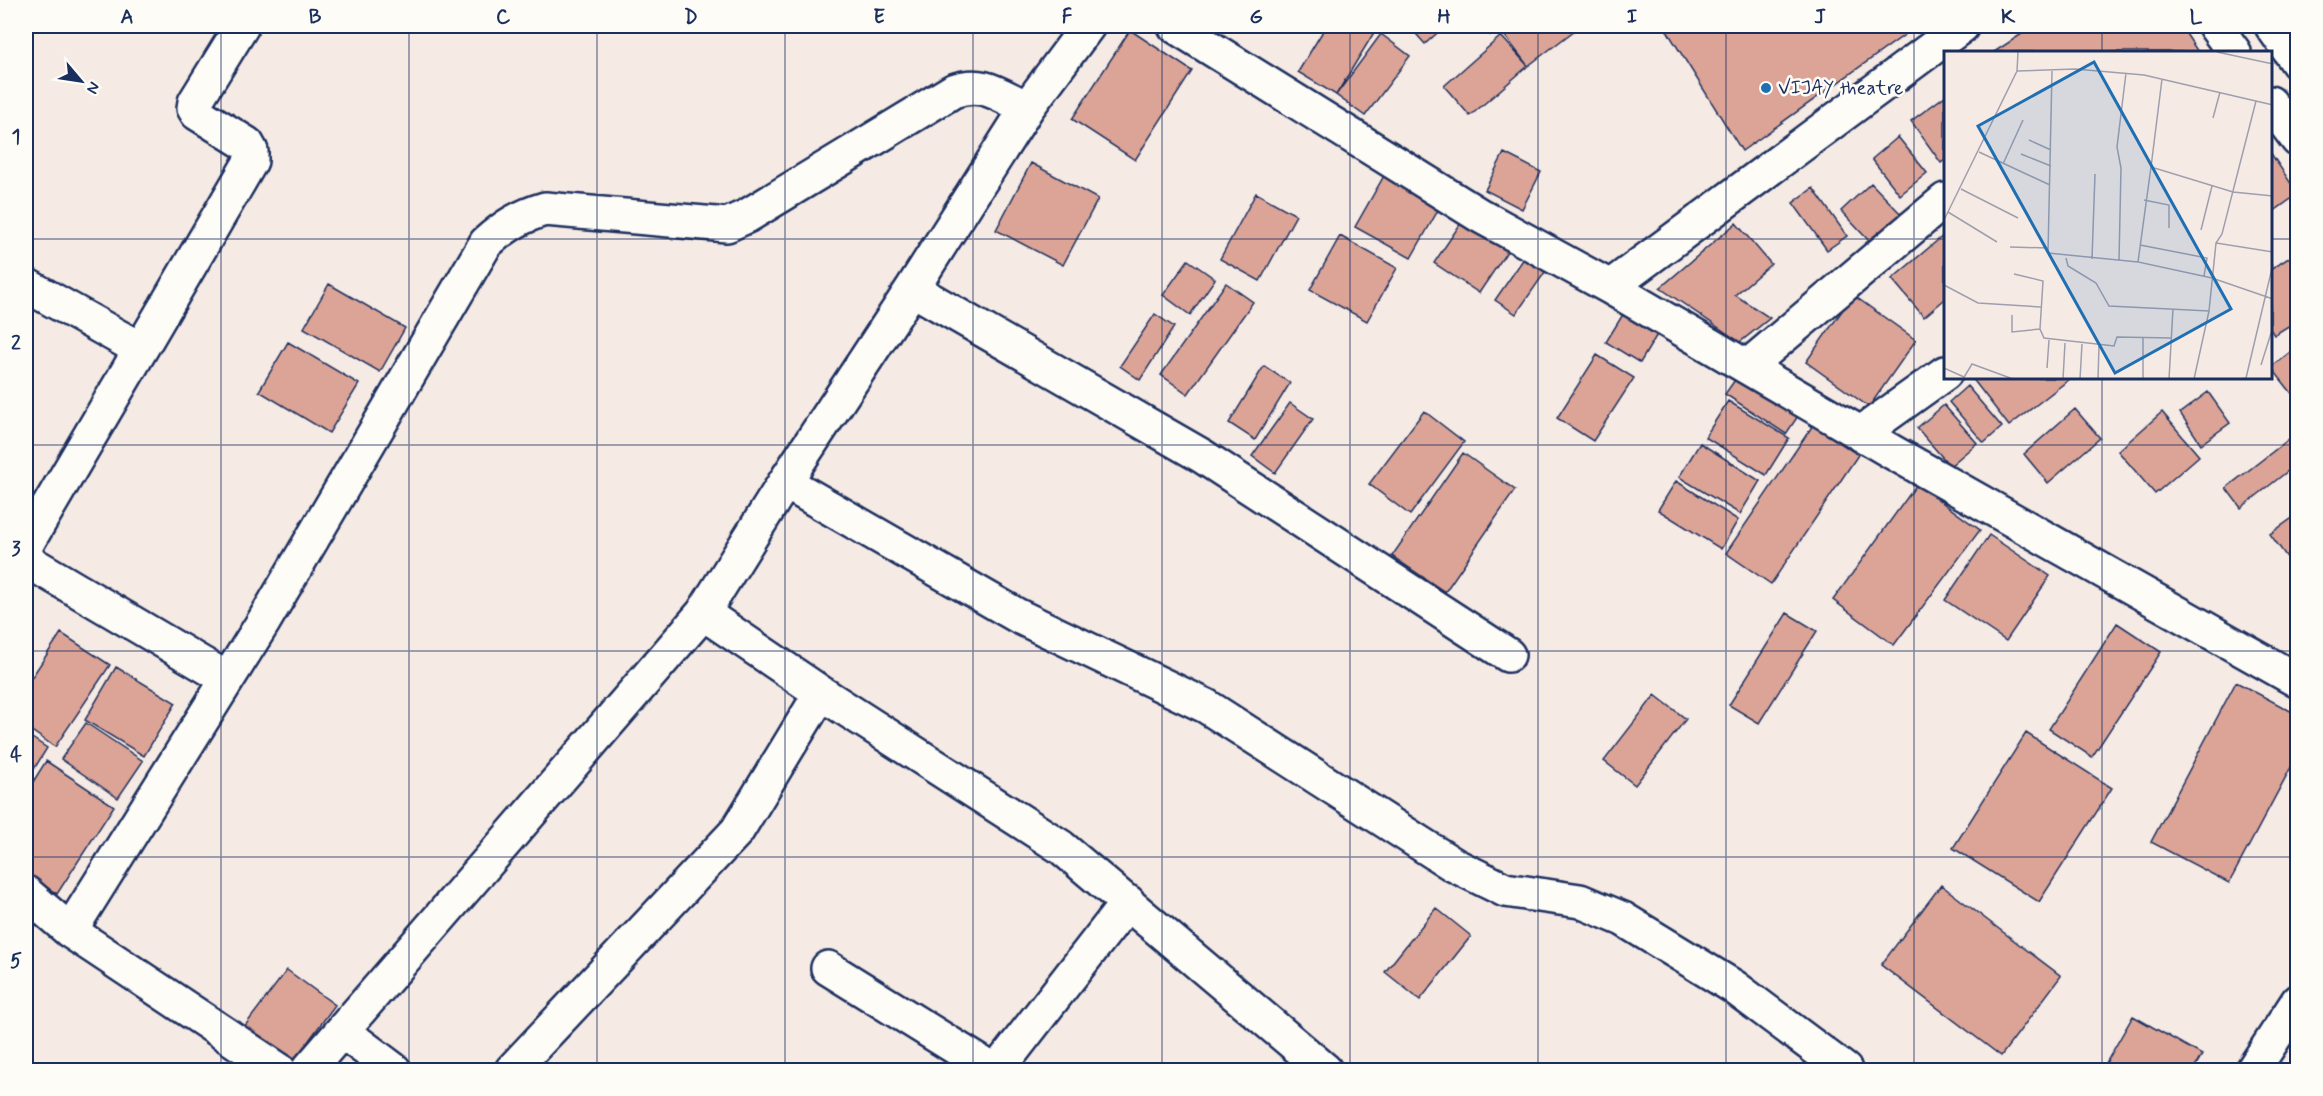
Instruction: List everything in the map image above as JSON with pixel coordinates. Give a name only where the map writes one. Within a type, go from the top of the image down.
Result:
[{"type":"main road","points":[[26,545],[251,161],[247,144],[197,113],[194,108],[195,102],[242,26]]},
{"type":"main road","points":[[308,1071],[703,613],[1026,108],[1088,26]]},
{"type":"main road","points":[[1175,26],[1479,215],[1610,287],[1860,434],[2298,681]]},
{"type":"main road","points":[[2215,26],[2233,51]]},
{"type":"main road","points":[[2272,26],[2298,63]]},
{"type":"main road","points":[[1610,287],[1962,36]]},
{"type":"main road","points":[[70,931],[226,678],[264,621],[486,243],[503,227],[523,215],[545,209],[727,225],[747,216],[953,91],[967,86],[981,87],[1026,108]]},
{"type":"main road","points":[[2272,104],[2298,140]]},
{"type":"main road","points":[[1746,367],[1944,201]]},
{"type":"main road","points":[[26,285],[140,350]]},
{"type":"main road","points":[[912,289],[1202,456],[1508,655]]},
{"type":"main road","points":[[1860,434],[1944,374]]},
{"type":"main road","points":[[785,482],[1018,616],[1206,706],[1454,865],[1505,890],[1580,901],[1623,919],[1734,987],[1845,1071]]},
{"type":"main road","points":[[26,560],[226,678]]},
{"type":"main road","points":[[703,613],[821,693],[1061,847],[1325,1071]]},
{"type":"main road","points":[[512,1071],[737,831],[821,693]]},
{"type":"main road","points":[[26,893],[70,931],[279,1071]]},
{"type":"main road","points":[[828,968],[984,1065],[994,1068],[1002,1064],[1128,902]]},
{"type":"main road","points":[[2253,1071],[2298,1001]]},
{"type":"main road","points":[[342,1031],[394,1071]]},
{"type":"building","points":[[1326,26],[1378,26],[1336,95],[1298,72]]},
{"type":"building","points":[[1409,26],[1445,26],[1425,44]]},
{"type":"building","points":[[1483,26],[1503,26],[1490,35]]},
{"type":"building","points":[[1518,26],[1579,27],[1528,66],[1505,36]]},
{"type":"building","name":"VIJAY theatre","points":[[1664,26],[1917,26],[1742,151]]},
{"type":"building","points":[[2034,26],[2181,26],[2197,51],[1996,51]]},
{"type":"building","points":[[1130,30],[1192,71],[1135,160],[1072,119]]},
{"type":"building","points":[[1381,34],[1410,56],[1365,116],[1336,95]]},
{"type":"building","points":[[1501,36],[1528,66],[1470,116],[1444,86]]},
{"type":"building","points":[[1944,97],[1944,161],[1941,163],[1911,121]]},
{"type":"building","points":[[1898,137],[1927,173],[1900,195],[1872,159]]},
{"type":"building","points":[[1504,153],[1541,172],[1522,209],[1485,190]]},
{"type":"building","points":[[2272,155],[2298,194],[2272,213]]},
{"type":"building","points":[[1031,163],[1098,199],[1063,265],[996,230]]},
{"type":"building","points":[[1389,167],[1445,198],[1411,258],[1355,227]]},
{"type":"building","points":[[1871,183],[1901,214],[1871,243],[1841,211]]},
{"type":"building","points":[[1813,188],[1847,236],[1827,250],[1793,203]]},
{"type":"building","points":[[1256,193],[1296,215],[1260,281],[1220,259]]},
{"type":"building","points":[[1467,214],[1512,244],[1479,293],[1434,263]]},
{"type":"building","points":[[1736,223],[1771,264],[1735,295],[1770,318],[1740,342],[1660,288]]},
{"type":"building","points":[[1944,235],[1944,300],[1924,317],[1892,279]]},
{"type":"building","points":[[1340,236],[1397,268],[1367,321],[1310,290]]},
{"type":"building","points":[[1529,251],[1550,265],[1516,314],[1495,300]]},
{"type":"building","points":[[2298,252],[2298,320],[2274,335],[2272,332],[2272,269]]},
{"type":"building","points":[[1188,260],[1215,279],[1190,315],[1163,295]]},
{"type":"building","points":[[1226,283],[1253,302],[1188,394],[1161,375]]},
{"type":"building","points":[[329,284],[405,328],[380,372],[304,328]]},
{"type":"building","points":[[1853,295],[1916,340],[1869,407],[1806,362]]},
{"type":"building","points":[[1630,303],[1664,323],[1640,363],[1606,342]]},
{"type":"building","points":[[1155,314],[1174,327],[1140,380],[1120,366]]},
{"type":"building","points":[[288,342],[359,384],[329,433],[259,391]]},
{"type":"building","points":[[2298,346],[2298,401],[2272,368]]},
{"type":"building","points":[[1597,355],[1634,378],[1593,441],[1557,418]]},
{"type":"building","points":[[1264,366],[1290,383],[1255,440],[1229,423]]},
{"type":"building","points":[[1737,377],[1798,416],[1786,434],[1725,394]]},
{"type":"building","points":[[1974,380],[2068,380],[2009,426]]},
{"type":"building","points":[[1967,386],[2002,427],[1984,443],[1949,402]]},
{"type":"building","points":[[2208,392],[2230,423],[2201,444],[2180,413]]},
{"type":"building","points":[[1728,401],[1789,438],[1766,475],[1705,437]]},
{"type":"building","points":[[1290,403],[1313,419],[1275,473],[1252,456]]},
{"type":"building","points":[[1944,405],[1977,443],[1950,466],[1917,428]]},
{"type":"building","points":[[2075,409],[2100,438],[2048,483],[2024,454]]},
{"type":"building","points":[[1424,411],[1464,442],[1410,515],[1369,484]]},
{"type":"building","points":[[2162,412],[2199,456],[2155,494],[2118,451]]},
{"type":"building","points":[[1813,425],[1858,455],[1771,584],[1726,553]]},
{"type":"building","points":[[2298,432],[2298,463],[2241,508],[2226,488]]},
{"type":"building","points":[[1700,443],[1760,481],[1740,514],[1679,477]]},
{"type":"building","points":[[1463,453],[1515,490],[1445,592],[1392,556]]},
{"type":"building","points":[[1676,481],[1738,520],[1721,549],[1658,510]]},
{"type":"building","points":[[1917,484],[1980,530],[1894,645],[1833,600]]},
{"type":"building","points":[[2298,514],[2298,558],[2291,563],[2270,534]]},
{"type":"building","points":[[1989,535],[2050,576],[2006,641],[1945,600]]},
{"type":"building","points":[[1787,613],[1817,631],[1759,723],[1729,705]]},
{"type":"building","points":[[2117,623],[2161,652],[2092,757],[2049,729]]},
{"type":"building","points":[[61,633],[110,665],[55,747],[26,727],[26,686]]},
{"type":"building","points":[[116,667],[176,703],[144,756],[85,720]]},
{"type":"building","points":[[2236,682],[2298,715],[2298,754],[2229,883],[2151,842]]},
{"type":"building","points":[[1655,695],[1686,719],[1635,785],[1604,761]]},
{"type":"building","points":[[86,723],[143,761],[118,798],[61,759]]},
{"type":"building","points":[[2026,733],[2112,788],[2039,902],[1953,848]]},
{"type":"building","points":[[26,734],[47,748],[26,782]]},
{"type":"building","points":[[46,761],[114,806],[57,894],[26,874],[26,793]]},
{"type":"building","points":[[1941,885],[2061,976],[2001,1056],[1881,965]]},
{"type":"building","points":[[1436,908],[1471,936],[1420,1000],[1385,972]]},
{"type":"building","points":[[287,970],[335,1005],[293,1062],[244,1027]]},
{"type":"building","points":[[2133,1016],[2202,1055],[2193,1070],[2102,1070]]},
{"type":"place","name":"VIJAY theatre","points":[[1766,88]]}]
